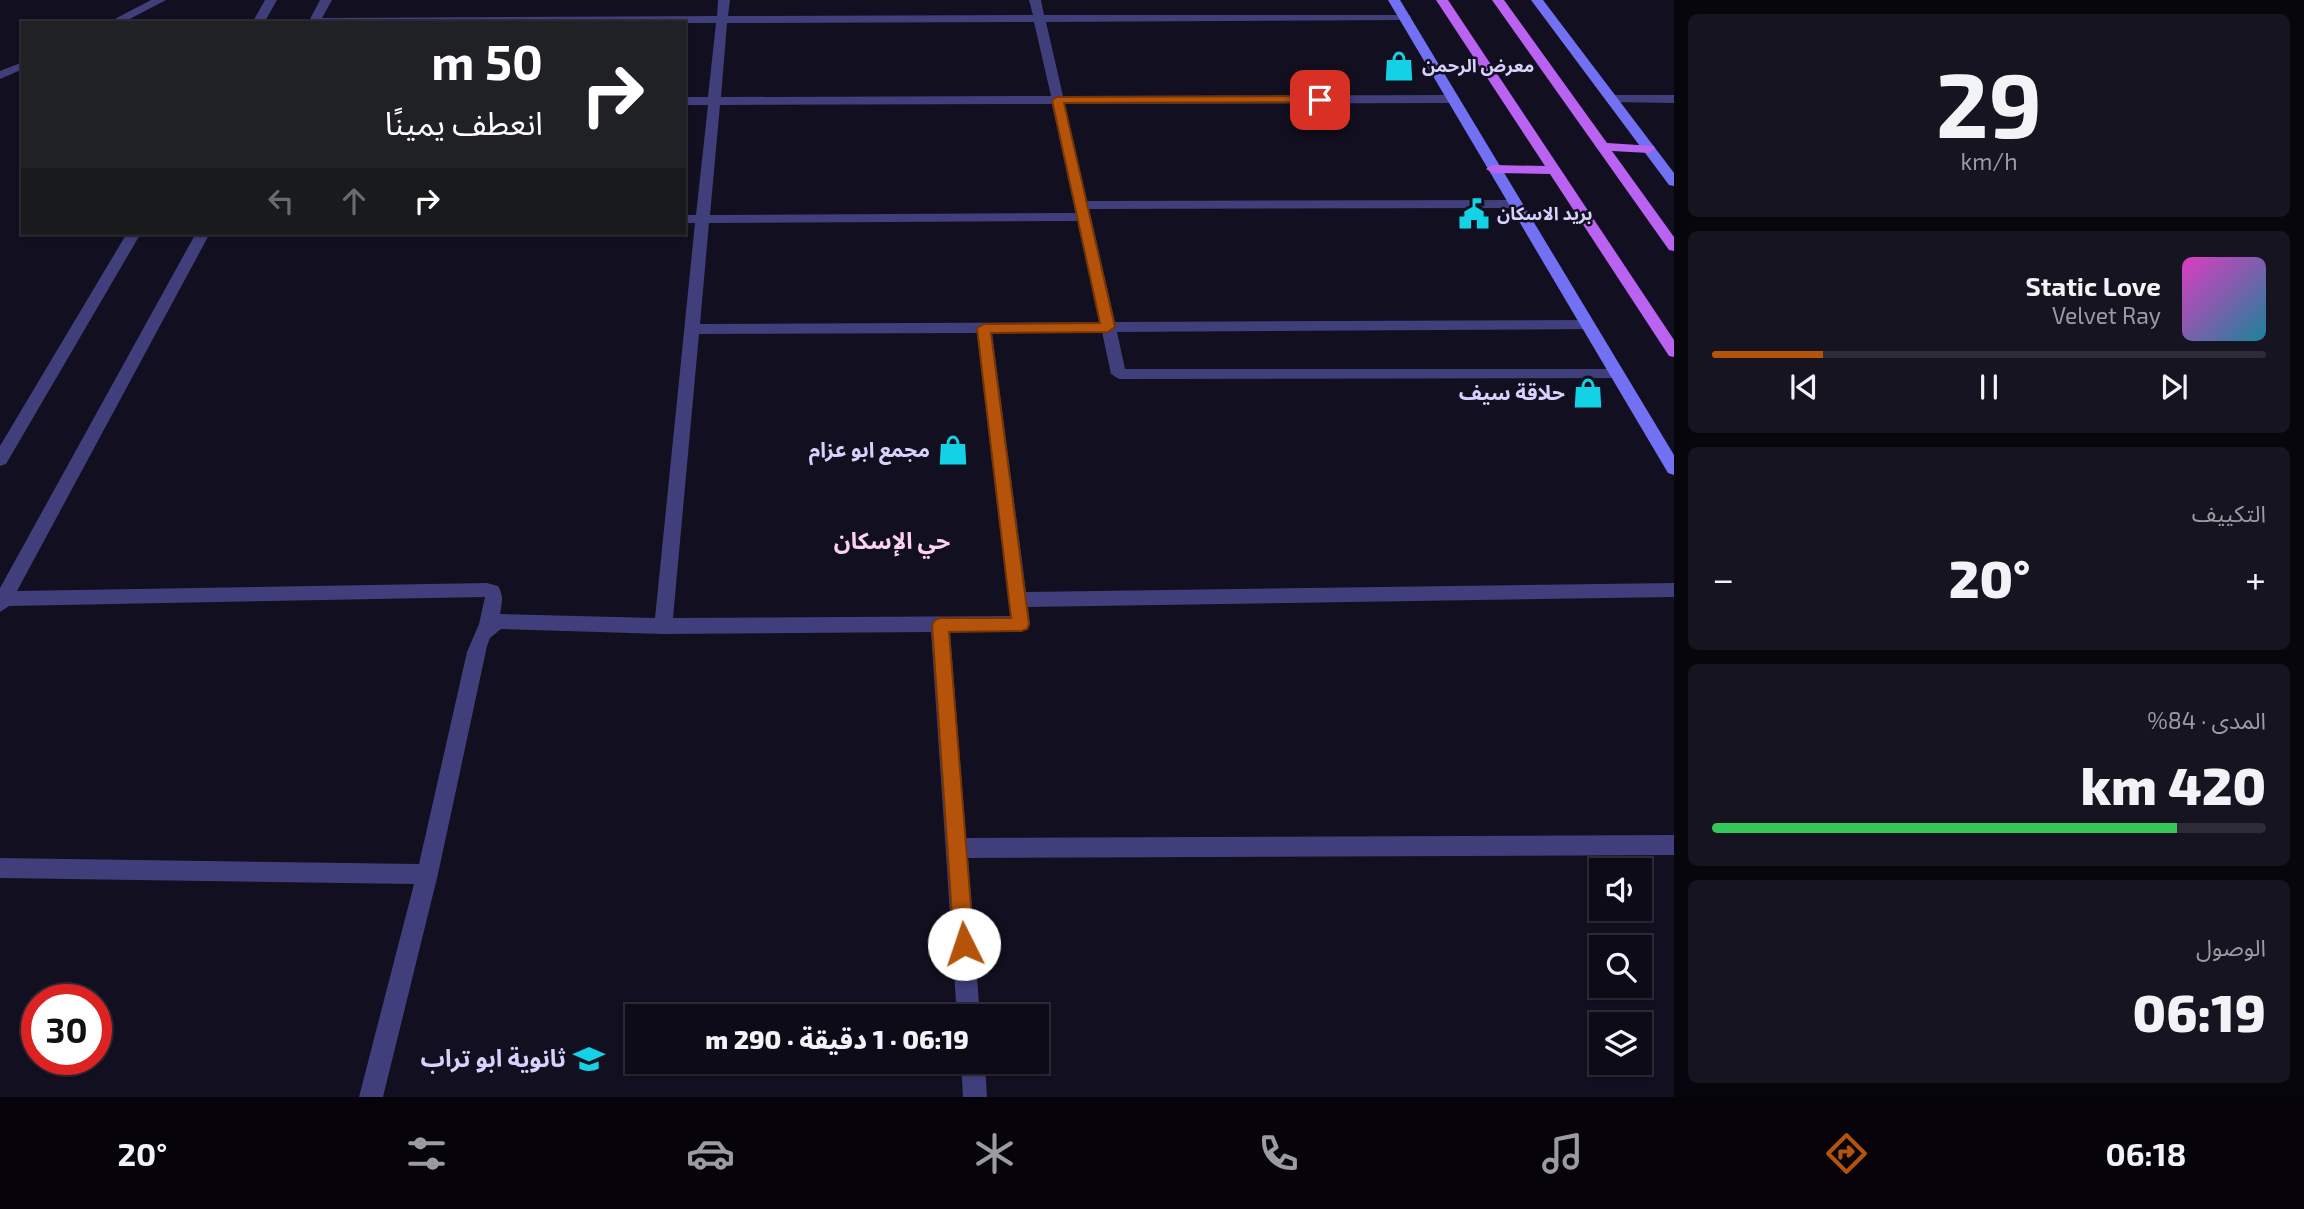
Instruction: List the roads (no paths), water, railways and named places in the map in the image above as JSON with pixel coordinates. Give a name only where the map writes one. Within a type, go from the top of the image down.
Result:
[{"type":"main road","points":[[1442,0],[1674,352]]},
{"type":"main road","points":[[1498,0],[1674,247]]},
{"type":"main road","points":[[1601,147],[1649,149]]},
{"type":"main road","points":[[1493,169],[1554,170]]},
{"type":"street","points":[[116,21],[160,0]]},
{"type":"street","points":[[259,21],[271,0]]},
{"type":"street","points":[[315,21],[326,0]]},
{"type":"street","points":[[663,626],[724,0]]},
{"type":"street","points":[[1035,0],[1119,374],[1616,374]]},
{"type":"street","points":[[1394,0],[1674,469]]},
{"type":"street","points":[[1537,0],[1674,182]]},
{"type":"street","points":[[518,21],[1405,17]]},
{"type":"street","points":[[0,75],[21,66]]},
{"type":"street","points":[[686,101],[1451,99]]},
{"type":"street","points":[[1612,99],[1674,99]]},
{"type":"street","points":[[686,219],[1514,204]]},
{"type":"street","points":[[0,460],[133,235]]},
{"type":"street","points":[[202,235],[2,602],[487,590],[492,592],[494,597],[488,625],[481,634],[476,652],[428,874],[371,1097]]},
{"type":"street","points":[[692,329],[1588,325]]},
{"type":"street","points":[[488,625],[500,621],[663,626],[1021,624],[984,328]]},
{"type":"street","points":[[1017,600],[1674,590]]},
{"type":"street","points":[[940,625],[968,1004]]},
{"type":"street","points":[[957,848],[1674,845]]},
{"type":"street","points":[[0,868],[428,874]]},
{"type":"street","points":[[973,1074],[975,1097]]},
{"type":"place","name":"معرض الرحمن","points":[[1399,66]]},
{"type":"place","name":"بريد الاسكان","points":[[1474,214]]},
{"type":"place","name":"حلاقة سيف","points":[[1588,393]]},
{"type":"place","name":"مجمع ابو عزام","points":[[953,450]]},
{"type":"place","name":"ثانوية ابو تراب","points":[[589,1059]]},
{"type":"district","name":"حي الإسكان","points":[[892,541]]}]
